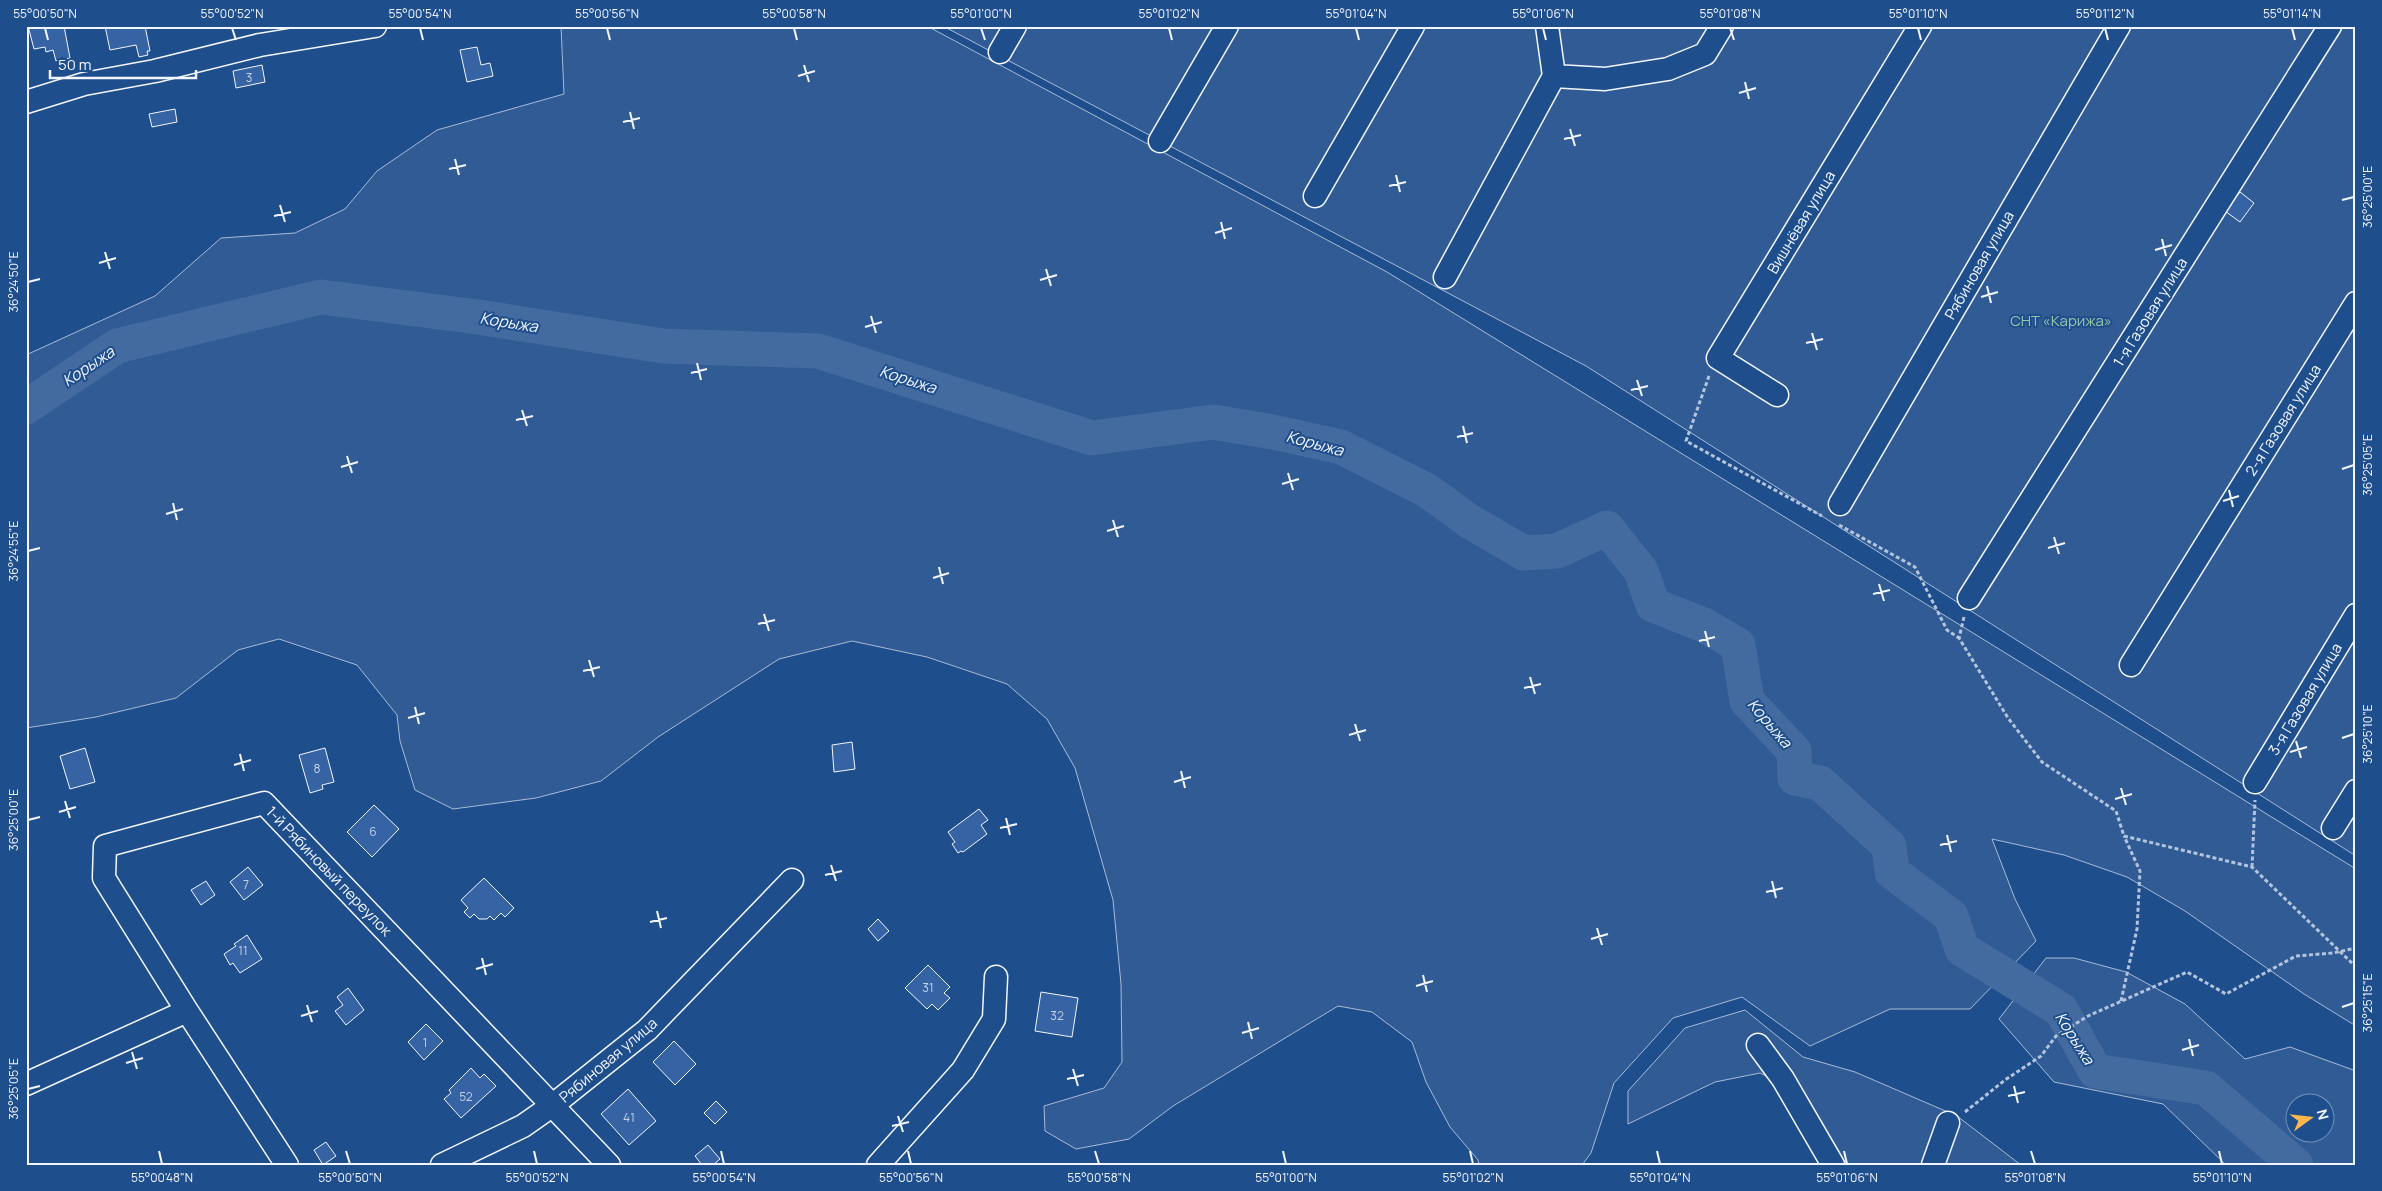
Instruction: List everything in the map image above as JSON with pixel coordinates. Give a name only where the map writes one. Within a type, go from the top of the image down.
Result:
[{"type":"street","points":[[26,102],[84,84],[155,71],[260,45],[375,26]]},
{"type":"street","points":[[1000,52],[1015,26]]},
{"type":"street","points":[[1160,141],[1227,26]]},
{"type":"street","points":[[1315,196],[1413,26]]},
{"type":"street","points":[[1445,277],[1554,76],[1547,26]]},
{"type":"street","points":[[1554,76],[1605,79],[1668,69],[1705,54],[1722,26]]},
{"type":"street","name":"Вишнёвая улица","points":[[1777,395],[1718,358],[1920,26]]},
{"type":"street","name":"Рябиновая улица","points":[[1840,504],[2119,26]]},
{"type":"street","name":"1-я Газовая улица","points":[[1969,598],[2330,26]]},
{"type":"street","name":"2-я Газовая улица","points":[[2131,665],[2356,303]]},
{"type":"street","name":"3-я Газовая улица","points":[[2255,782],[2356,615]]},
{"type":"street","points":[[2333,828],[2356,790]]},
{"type":"street","name":"1-й Рябиновый переулок","points":[[187,1011],[104,878],[105,846],[264,803],[553,1106]]},
{"type":"street","name":"Рябиновая улица","points":[[442,1165],[523,1126],[553,1106],[647,1030],[792,880]]},
{"type":"street","points":[[878,1165],[963,1070],[994,1019],[996,977]]},
{"type":"street","points":[[26,1084],[187,1011],[287,1165]]},
{"type":"street","points":[[1758,1045],[1783,1079],[1833,1165]]},
{"type":"street","points":[[553,1106],[609,1165]]},
{"type":"street","points":[[1933,1165],[1948,1123]]},
{"type":"path","points":[[1710,373],[1686,441],[1915,567],[1947,630],[1959,638],[2008,718],[2042,762],[2116,811],[2124,836],[2140,871],[2137,929],[2121,1001]]},
{"type":"path","points":[[1959,638],[1969,598]]},
{"type":"path","points":[[2252,867],[2255,782]]},
{"type":"path","points":[[2124,836],[2252,867],[2342,951],[2356,967]]},
{"type":"path","points":[[1978,1104],[2004,1080],[2041,1056],[2056,1036],[2088,1016],[2187,972],[2226,994],[2296,956],[2356,948]]},
{"type":"green space","points":[[561,26],[927,26],[1387,272],[2356,869],[2356,1026],[2304,994],[2185,911],[2127,877],[2064,855],[1992,839],[2015,899],[2036,941],[1970,1009],[1890,1009],[1810,1046],[1742,997],[1673,1018],[1614,1083],[1591,1153],[1582,1165],[1479,1165],[1478,1160],[1450,1127],[1426,1082],[1412,1042],[1372,1012],[1338,1006],[1173,1106],[1129,1139],[1076,1149],[1045,1131],[1044,1106],[1104,1088],[1122,1062],[1121,984],[1113,900],[1075,768],[1047,719],[1007,684],[927,657],[852,641],[779,659],[658,737],[601,781],[536,798],[453,809],[415,790],[400,741],[397,715],[357,665],[279,639],[238,650],[176,698],[96,717],[26,728],[26,355],[155,296],[221,238],[295,233],[345,209],[377,171],[437,130],[564,94]]},
{"type":"green space","name":"СНТ «Карижа»","points":[[943,26],[2356,26],[2356,856],[1586,366]]},
{"type":"green space","points":[[2046,958],[2074,958],[2126,972],[2185,1004],[2245,1059],[2290,1047],[2356,1071],[2356,1165],[2226,1165],[2163,1104],[2054,1082],[1999,1019]]},
{"type":"green space","points":[[1745,1010],[1803,1057],[1855,1072],[1957,1116],[2021,1165],[1847,1165],[1807,1097],[1760,1073],[1715,1082],[1628,1124],[1628,1091],[1685,1028]]},
{"type":"building","points":[[28,26],[64,26],[70,58],[56,61],[53,50],[46,52],[45,47],[34,49]]},
{"type":"building","points":[[105,26],[145,26],[150,51],[147,51],[148,55],[139,57],[136,45],[110,50]]},
{"type":"building","points":[[477,47],[481,65],[490,63],[493,76],[467,82],[460,50]]},
{"type":"building","points":[[262,65],[265,82],[236,88],[233,71]]},
{"type":"building","points":[[175,109],[177,122],[152,127],[149,114]]},
{"type":"building","points":[[2240,192],[2254,203],[2240,222],[2225,211]]},
{"type":"building","points":[[852,742],[855,769],[834,772],[832,745]]},
{"type":"building","points":[[85,748],[95,782],[70,789],[60,756]]},
{"type":"building","points":[[325,748],[334,782],[322,785],[323,789],[310,793],[299,755]]},
{"type":"building","points":[[374,805],[399,829],[372,857],[347,832]]},
{"type":"building","points":[[979,809],[988,820],[981,825],[987,834],[963,852],[958,853],[952,844],[955,842],[948,832]]},
{"type":"building","points":[[248,867],[263,885],[244,900],[230,882]]},
{"type":"building","points":[[484,878],[514,908],[505,917],[501,913],[494,920],[490,916],[487,919],[479,919],[474,914],[470,918],[464,912],[468,908],[461,900]]},
{"type":"building","points":[[206,881],[215,895],[201,905],[191,890]]},
{"type":"building","points":[[878,919],[889,931],[878,941],[868,929]]},
{"type":"building","points":[[247,935],[262,959],[240,973],[233,963],[230,965],[224,954]]},
{"type":"building","points":[[928,965],[950,987],[944,993],[950,998],[938,1010],[932,1004],[927,1009],[905,988]]},
{"type":"building","points":[[348,988],[364,1010],[346,1025],[335,1011],[343,1005],[337,997]]},
{"type":"building","points":[[1041,992],[1078,998],[1072,1037],[1035,1031]]},
{"type":"building","points":[[426,1024],[443,1041],[424,1060],[408,1042]]},
{"type":"building","points":[[674,1041],[696,1064],[675,1085],[653,1062]]},
{"type":"building","points":[[471,1068],[480,1078],[484,1074],[496,1086],[461,1118],[444,1099],[451,1093],[449,1090]]},
{"type":"building","points":[[628,1089],[656,1121],[629,1145],[601,1114]]},
{"type":"building","points":[[716,1101],[727,1112],[715,1124],[704,1113]]},
{"type":"building","points":[[326,1142],[336,1156],[323,1165],[314,1150]]},
{"type":"building","points":[[708,1145],[720,1159],[713,1165],[702,1165],[695,1156]]},
{"type":"waterway","name":"Корыжа","points":[[26,407],[117,346],[321,297],[478,317],[663,346],[818,351],[1092,438],[1213,422],[1273,432],[1341,447],[1428,491],[1469,521],[1524,553],[1557,551],[1607,528],[1641,571],[1653,605],[1704,625],[1738,645],[1747,701],[1794,751],[1795,778],[1820,783],[1889,846],[1892,872],[1951,916],[1962,949],[2061,1010],[2095,1071],[2206,1088],[2296,1165]]}]
